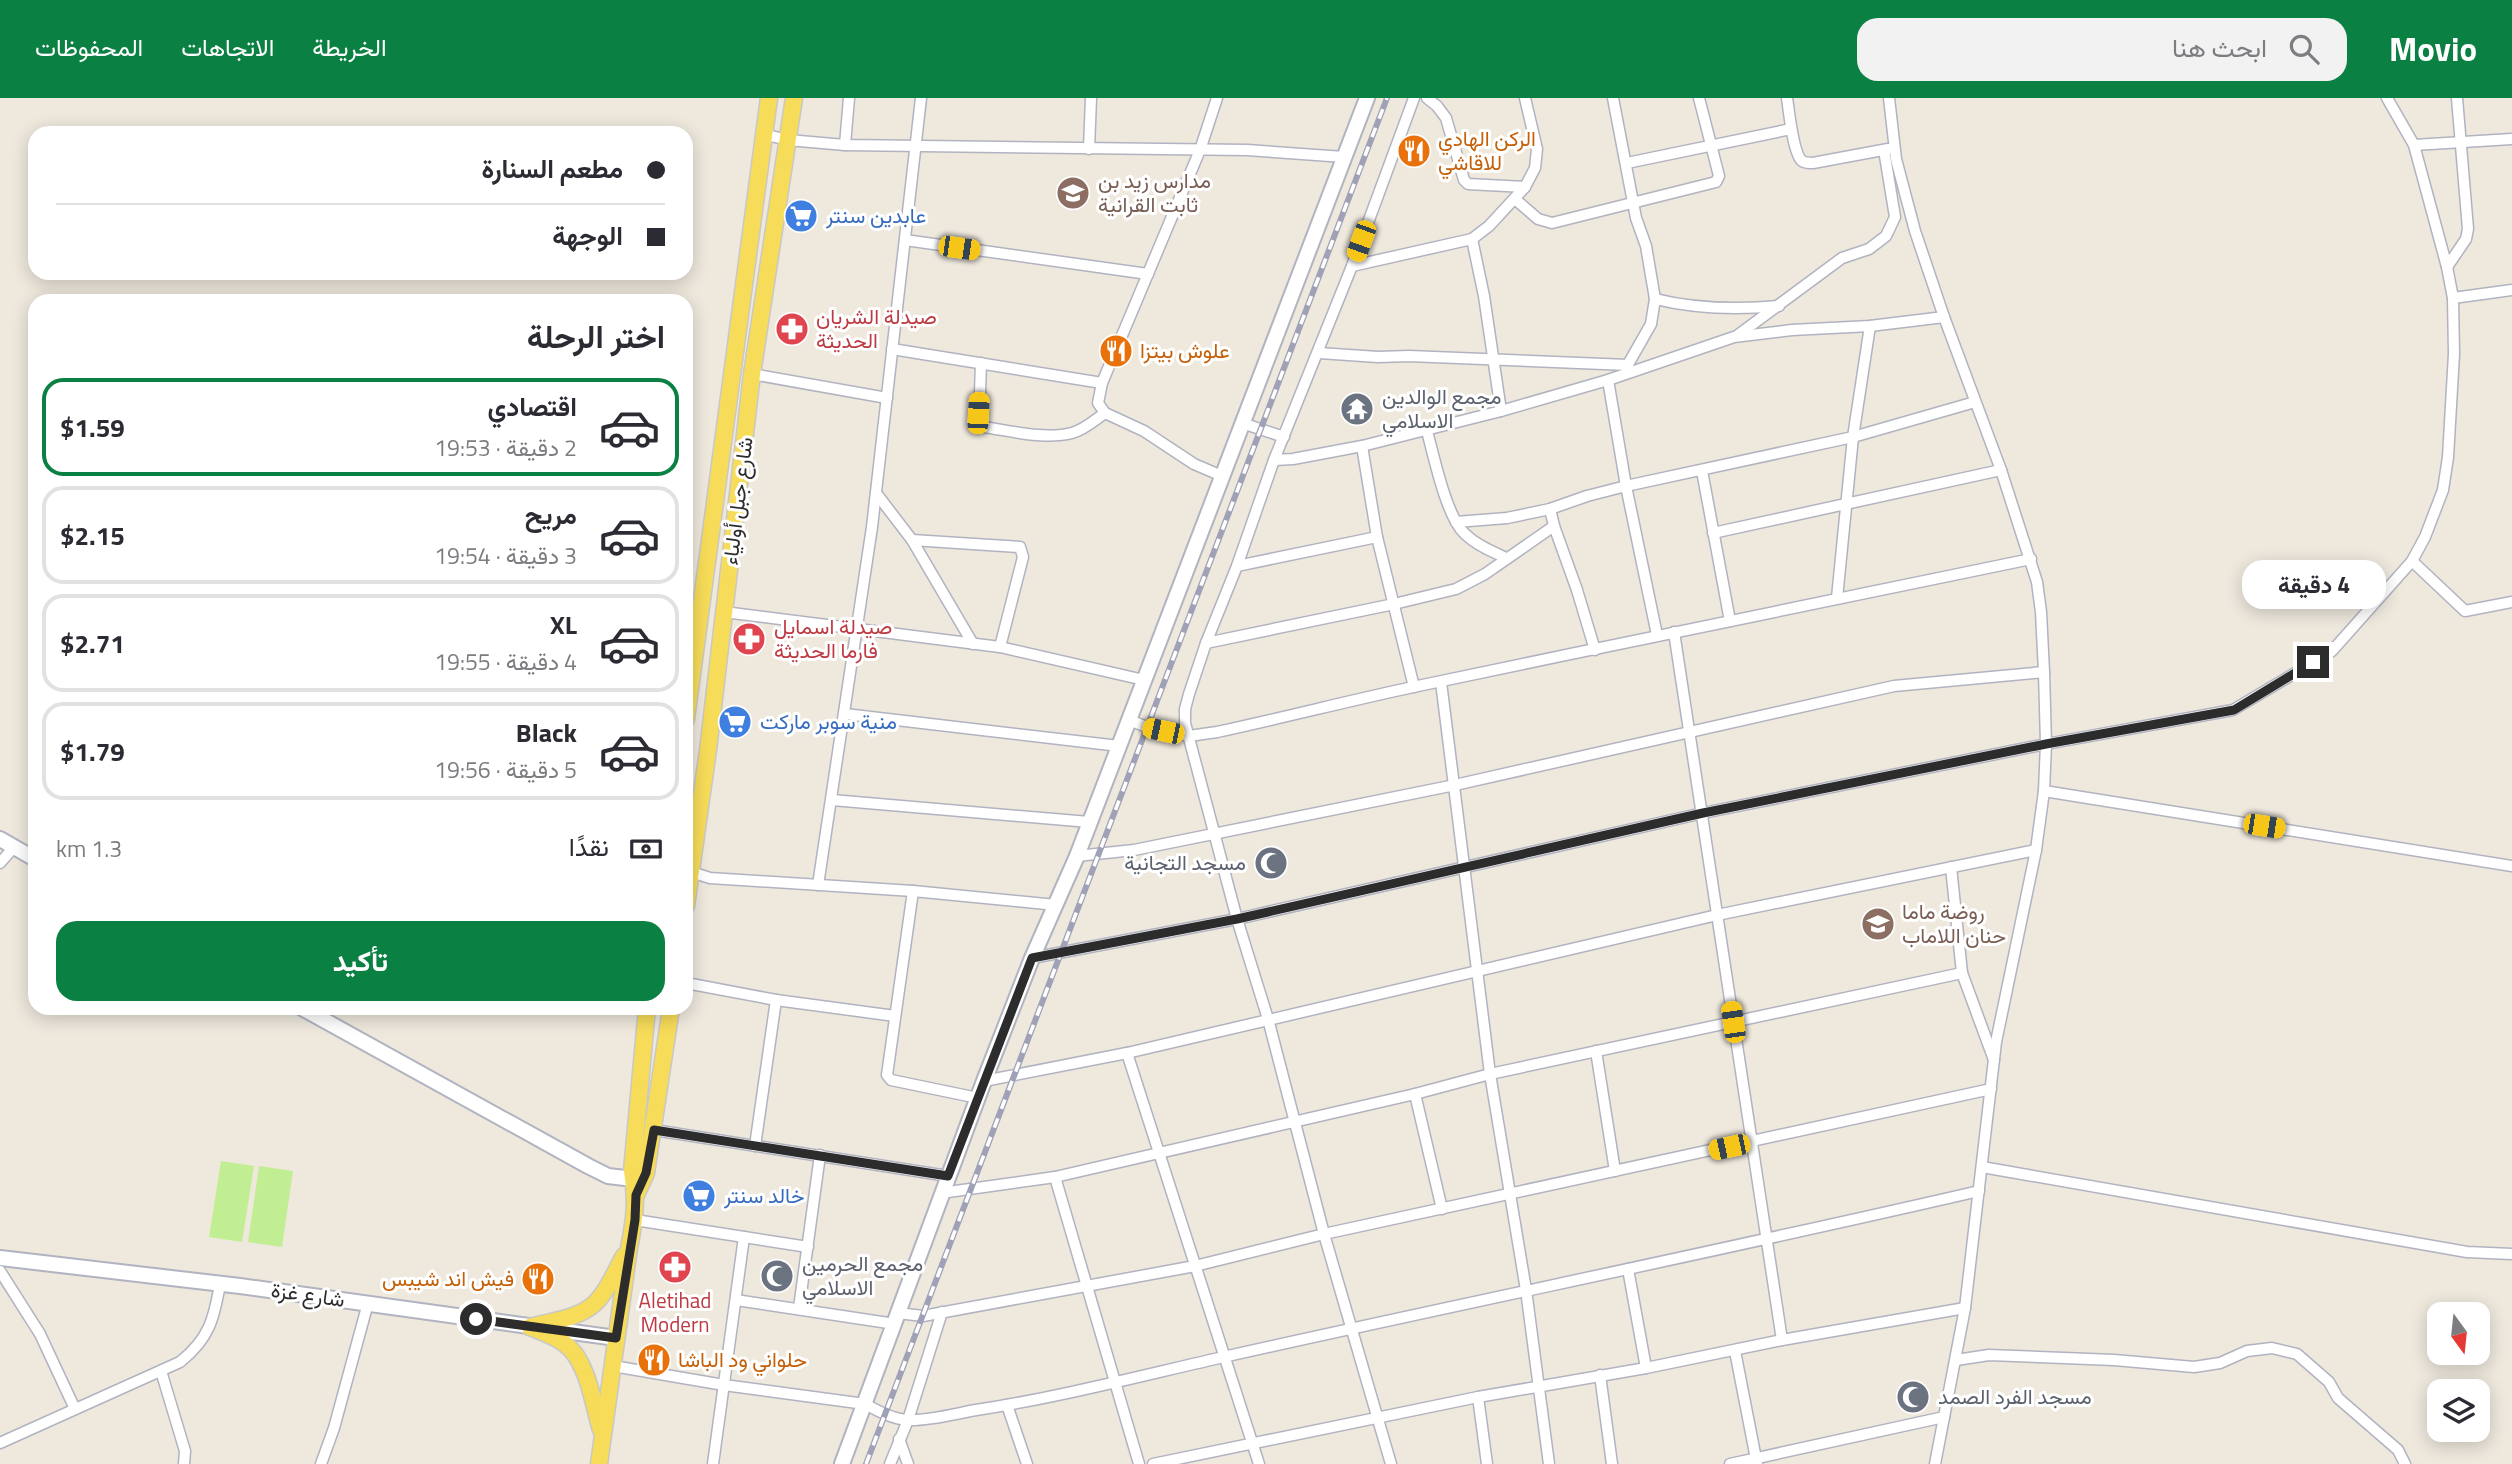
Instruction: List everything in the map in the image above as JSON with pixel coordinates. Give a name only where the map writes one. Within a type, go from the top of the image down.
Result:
[{"type":"main road","name":"شارع جبل أولياء","points":[[693,666],[769,98]]},
{"type":"main road","name":"شارع جبل أولياء","points":[[693,856],[752,374],[794,98]]},
{"type":"main road","points":[[599,1464],[635,1220],[637,1185],[633,1158],[646,1015]]},
{"type":"main road","points":[[637,1185],[646,1173],[670,1015]]},
{"type":"main road","points":[[530,1327],[568,1318],[592,1306],[600,1299],[629,1248]]},
{"type":"main road","points":[[530,1327],[559,1340],[574,1353],[584,1373],[603,1439]]},
{"type":"street","points":[[845,145],[849,98]]},
{"type":"street","points":[[818,885],[876,493],[920,98]]},
{"type":"street","points":[[1089,149],[1091,98]]},
{"type":"street","points":[[1217,98],[1200,150],[1102,383],[1098,403],[1105,413],[1144,430],[1194,464],[1222,476]]},
{"type":"street","points":[[842,1464],[984,1081],[1032,958],[1077,856],[1367,98]]},
{"type":"street","points":[[1391,1464],[1293,1122],[1268,1019],[1237,919],[1217,834],[1185,723],[1185,709],[1206,643],[1237,566],[1274,460],[1319,353],[1414,98]]},
{"type":"street","points":[[1427,98],[1443,111],[1464,180],[1468,184],[1525,187]]},
{"type":"street","points":[[1352,266],[1472,239],[1489,226],[1525,187],[1537,159],[1525,98]]},
{"type":"street","points":[[1612,98],[1636,218],[1646,246],[1655,299],[1651,324],[1623,375]]},
{"type":"street","points":[[1516,199],[1538,219],[1552,223],[1716,182],[1719,176],[1699,98]]},
{"type":"street","points":[[1787,98],[1791,129],[1800,159],[1805,163],[1889,149]]},
{"type":"street","points":[[1734,337],[1842,258],[1869,249],[1886,236],[1895,217],[1889,149],[1889,98]]},
{"type":"street","points":[[1032,958],[1237,919],[1703,813],[2046,744],[2234,710],[2333,651],[2412,561],[2425,537],[2443,490],[2450,431],[2454,354],[2453,298],[2414,145],[2387,98]]},
{"type":"street","points":[[2447,267],[2466,239],[2468,229],[2457,98]]},
{"type":"street","points":[[1627,163],[1791,129]]},
{"type":"street","points":[[763,134],[788,140],[845,145],[1292,152],[1344,157]]},
{"type":"street","points":[[2414,145],[2512,139]]},
{"type":"street","points":[[1889,149],[1944,317],[2031,559],[2041,612],[2044,672],[2044,791],[2036,850],[1994,1061],[1965,1308],[1936,1464]]},
{"type":"street","points":[[1472,239],[1484,296],[1501,411]]},
{"type":"street","points":[[905,240],[1148,274]]},
{"type":"street","points":[[2453,298],[2512,290]]},
{"type":"street","points":[[1655,299],[1684,306],[1724,309],[1779,306]]},
{"type":"street","points":[[1274,460],[1309,457],[1427,431],[1608,380],[1734,337],[1944,317]]},
{"type":"street","points":[[1837,598],[1853,437],[1870,326]]},
{"type":"street","points":[[892,349],[1102,383]]},
{"type":"street","points":[[1319,353],[1378,358],[1492,359],[1628,365]]},
{"type":"street","points":[[981,363],[978,413],[979,422],[984,427],[1060,435],[1084,428],[1105,413]]},
{"type":"street","points":[[752,374],[887,398]]},
{"type":"street","points":[[1608,380],[1626,486],[1657,635]]},
{"type":"street","points":[[1456,523],[1507,518],[1550,509],[1626,486],[1853,437],[1975,402]]},
{"type":"street","points":[[1242,423],[1284,437]]},
{"type":"street","points":[[1427,431],[1456,523],[1474,542],[1506,558]]},
{"type":"street","points":[[1362,446],[1377,537],[1414,687]]},
{"type":"street","points":[[1713,533],[2001,470]]},
{"type":"street","points":[[1702,471],[1730,621]]},
{"type":"street","points":[[876,493],[912,540],[973,645]]},
{"type":"street","points":[[1550,509],[1595,650]]},
{"type":"street","points":[[1206,643],[1456,589],[1485,574],[1554,526]]},
{"type":"street","points":[[1237,566],[1377,537]]},
{"type":"street","points":[[912,540],[1020,547],[1023,557],[1000,647]]},
{"type":"street","points":[[1129,720],[1147,727],[1189,736],[1657,635],[2031,559]]},
{"type":"street","points":[[2412,561],[2465,611],[2512,602]]},
{"type":"street","points":[[724,612],[1000,647],[1144,680]]},
{"type":"street","points":[[1674,632],[1782,1340]]},
{"type":"street","points":[[1077,856],[1134,850],[1455,785],[1894,686],[2044,672]]},
{"type":"street","points":[[1441,682],[1490,1074],[1526,1290],[1549,1464]]},
{"type":"street","points":[[845,714],[1119,746]]},
{"type":"street","points":[[2044,791],[2512,866]]},
{"type":"street","points":[[832,800],[1088,822]]},
{"type":"street","points":[[0,839],[28,855]]},
{"type":"street","points":[[0,863],[14,847]]},
{"type":"street","points":[[984,1081],[1127,1053],[1717,915],[2036,850]]},
{"type":"street","points":[[1951,867],[1962,973],[1994,1061]]},
{"type":"street","points":[[693,873],[710,878],[913,891],[1056,905]]},
{"type":"street","points":[[913,891],[888,1077],[978,1098]]},
{"type":"street","points":[[941,1193],[1055,1177],[1415,1094],[1490,1074],[1962,973]]},
{"type":"street","points":[[693,984],[776,1000],[895,1016]]},
{"type":"street","points":[[755,1146],[776,1000]]},
{"type":"street","points":[[315,1015],[588,1166],[637,1185]]},
{"type":"street","points":[[1596,1051],[1615,1171]]},
{"type":"street","points":[[1127,1053],[1259,1464]]},
{"type":"street","points":[[736,1300],[897,1319],[923,1316],[1195,1266],[1324,1234],[1991,1089]]},
{"type":"street","points":[[1415,1094],[1442,1209]]},
{"type":"street","points":[[654,1130],[948,1176]]},
{"type":"street","points":[[799,1308],[820,1155]]},
{"type":"street","points":[[1982,1167],[2467,1252],[2512,1254]]},
{"type":"street","points":[[1055,1177],[1139,1464]]},
{"type":"street","points":[[613,1366],[865,1405],[908,1420],[1007,1405],[1114,1383],[1979,1191]]},
{"type":"street","points":[[635,1220],[808,1247]]},
{"type":"street","points":[[713,1464],[744,1237]]},
{"type":"street","name":"شارع غزة","points":[[0,1258],[368,1303],[616,1338]]},
{"type":"street","points":[[1628,1269],[1646,1368]]},
{"type":"street","points":[[0,1271],[40,1334],[75,1409]]},
{"type":"street","points":[[0,1443],[180,1362],[204,1339],[211,1325],[220,1284]]},
{"type":"street","points":[[321,1464],[334,1428],[368,1303]]},
{"type":"street","points":[[1153,1464],[1478,1396],[1646,1368],[1782,1340],[1965,1308]]},
{"type":"street","points":[[890,1464],[908,1420],[942,1312]]},
{"type":"street","points":[[1956,1360],[1989,1355],[2114,1360],[2194,1367],[2220,1363],[2247,1351],[2272,1348],[2297,1354],[2329,1382],[2338,1398],[2398,1450],[2405,1464]]},
{"type":"street","points":[[1735,1351],[1757,1462]]},
{"type":"street","points":[[161,1371],[185,1451],[184,1464]]},
{"type":"street","points":[[1600,1375],[1612,1464]]},
{"type":"street","points":[[1478,1396],[1487,1464]]},
{"type":"street","points":[[1007,1405],[1027,1464]]},
{"type":"street","points":[[1730,1464],[1757,1462],[1944,1416]]},
{"type":"street","points":[[899,1438],[908,1464]]},
{"type":"green space","points":[[221,1161],[254,1166],[242,1242],[209,1237]]},
{"type":"green space","points":[[259,1166],[293,1171],[282,1247],[248,1242]]},
{"type":"railway","points":[[866,1464],[1387,98]]},
{"type":"place","name":"الركن الهادي للاقاشي","points":[[1414,151]]},
{"type":"place","name":"مدارس زيد بن ثابت القرانية","points":[[1073,193]]},
{"type":"place","name":"عابدين سنتر","points":[[801,216]]},
{"type":"place","name":"صيدلة الشريان الحديثة","points":[[792,329]]},
{"type":"place","name":"علوش بيتزا","points":[[1116,351]]},
{"type":"place","name":"مجمع الوالدين الاسلامي","points":[[1357,409]]},
{"type":"place","name":"صيدلة اسمايل فارما الحديثة","points":[[749,639]]},
{"type":"place","name":"منية سوبر ماركت","points":[[735,722]]},
{"type":"place","name":"مسجد التجانية","points":[[1271,863]]},
{"type":"place","name":"روضة ماما حنان اللاماب","points":[[1878,924]]},
{"type":"place","name":"خالد سنتر","points":[[699,1196]]},
{"type":"place","name":"Aletihad Modern","points":[[675,1267]]},
{"type":"place","name":"مجمع الحرمين الاسلامي","points":[[777,1276]]},
{"type":"place","name":"فيش اند شيبس","points":[[538,1279]]},
{"type":"place","name":"حلواني ود الباشا","points":[[654,1360]]},
{"type":"place","name":"مسجد الفرد الصمد","points":[[1913,1397]]},
{"type":"route","points":[[476,1319],[616,1338],[635,1220],[636,1195],[646,1173],[654,1130],[948,1176],[1032,958],[1237,919],[1703,813],[2046,744],[2234,710],[2313,662]]}]
